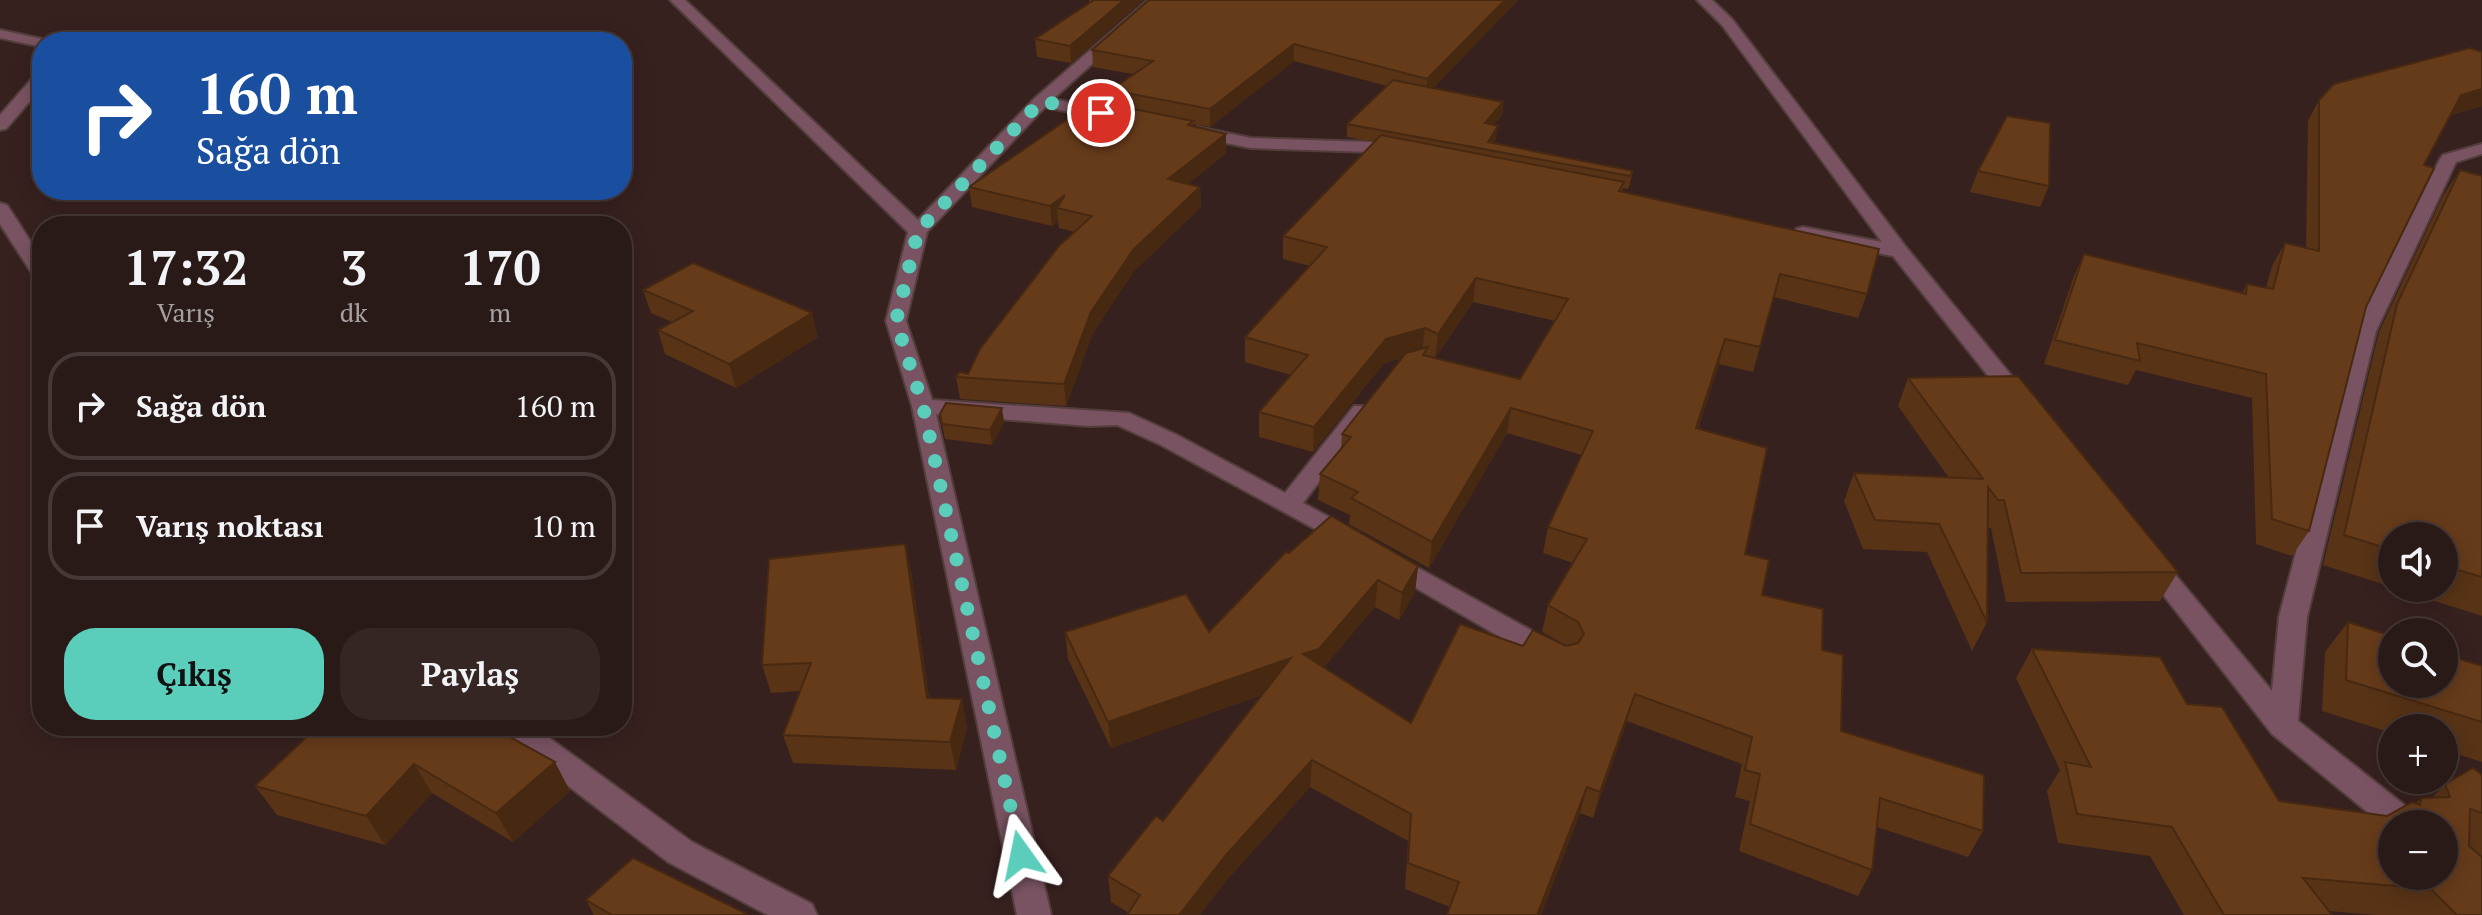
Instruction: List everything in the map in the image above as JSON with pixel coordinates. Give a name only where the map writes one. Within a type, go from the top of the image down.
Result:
[{"type":"street","points":[[677,0],[918,231]]},
{"type":"street","points":[[1034,915],[923,406],[896,321],[918,231],[1041,101],[1156,0]]},
{"type":"street","points":[[1704,0],[1727,22],[1899,251],[2037,422]]},
{"type":"street","points":[[0,34],[32,41]]},
{"type":"street","points":[[0,125],[32,88]]},
{"type":"street","points":[[1041,101],[1131,119]]},
{"type":"street","points":[[1176,128],[1251,143],[1371,147],[1417,156]]},
{"type":"street","points":[[2283,726],[2293,617],[2365,331],[2449,159],[2482,149]]},
{"type":"street","points":[[0,209],[32,259]]},
{"type":"street","points":[[1790,230],[1899,251]]},
{"type":"street","points":[[1289,504],[1375,395]]},
{"type":"street","points":[[923,406],[1089,419],[1121,418],[1289,504],[1561,659]]},
{"type":"street","points":[[2135,543],[2283,726],[2388,810]]},
{"type":"street","points":[[524,736],[680,852],[800,915]]},
{"type":"building","points":[[1094,0],[1124,0],[1070,46],[1035,39]]},
{"type":"building","points":[[1149,0],[1505,0],[1427,79],[1294,44],[1210,109],[1111,90],[1153,61],[1092,50]]},
{"type":"building","points":[[2470,48],[2482,52],[2482,89],[2461,95],[2424,165],[2434,168],[2366,307],[2309,531],[2272,519],[2266,374],[2137,343],[2140,361],[2055,340],[2084,254],[2246,294],[2247,284],[2273,289],[2285,243],[2319,251],[2319,100],[2334,84]]},
{"type":"building","points":[[1393,80],[1503,102],[1485,123],[1498,126],[1488,142],[1633,171],[1630,176],[1347,124]]},
{"type":"building","points":[[1094,101],[1193,121],[1188,125],[1226,134],[1168,179],[1200,187],[1133,250],[1091,312],[1064,384],[956,377],[960,372],[968,374],[980,349],[1059,246],[1092,216],[1057,208],[1065,195],[1050,206],[969,187]]},
{"type":"building","points":[[2007,116],[2050,123],[2049,186],[1978,171]]},
{"type":"building","points":[[1381,135],[1624,182],[1619,191],[1879,249],[1867,294],[1780,274],[1760,347],[1725,339],[1696,428],[1767,448],[1745,554],[1769,560],[1762,595],[1823,609],[1822,650],[1843,655],[1841,731],[1984,775],[1983,831],[1880,798],[1872,870],[1750,824],[1760,774],[1745,770],[1752,737],[1635,694],[1600,792],[1587,787],[1537,915],[1447,915],[1459,882],[1408,863],[1411,814],[1312,760],[1226,855],[1179,915],[1127,915],[1140,895],[1108,876],[1156,816],[1163,821],[1291,658],[1108,722],[1065,632],[1186,594],[1209,632],[1286,552],[1289,553],[1331,516],[1418,566],[1402,593],[1378,580],[1319,649],[1303,654],[1411,723],[1460,624],[1523,646],[1533,630],[1566,646],[1578,643],[1584,634],[1578,622],[1548,605],[1587,539],[1548,527],[1593,431],[1511,408],[1432,542],[1351,498],[1358,492],[1320,474],[1351,437],[1342,434],[1406,353],[1428,347],[1423,355],[1520,379],[1568,299],[1476,278],[1438,334],[1425,328],[1386,339],[1314,427],[1259,412],[1308,355],[1245,337],[1327,247],[1283,236]]},
{"type":"building","points":[[2460,170],[2482,176],[2482,577],[2458,570],[2458,522],[2378,522],[2378,546],[2344,535],[2397,304]]},
{"type":"building","points":[[693,263],[812,313],[729,364],[658,330],[693,311],[643,290]]},
{"type":"building","points":[[2018,376],[2178,572],[2021,573],[2004,500],[1998,500],[1988,487],[1987,622],[1939,524],[1875,520],[1854,473],[1983,479],[1908,378]]},
{"type":"building","points":[[946,403],[1002,408],[990,430],[942,424],[940,414]]},
{"type":"building","points":[[905,544],[927,698],[962,699],[950,742],[783,735],[811,663],[762,665],[769,559]]},
{"type":"building","points":[[2348,622],[2378,632],[2378,690],[2346,680]]},
{"type":"building","points":[[2032,649],[2160,657],[2187,704],[2222,707],[2279,801],[2378,815],[2378,884],[2303,878],[2332,915],[2224,915],[2172,827],[2077,814],[2065,762],[2091,767]]},
{"type":"building","points":[[2458,658],[2482,666],[2482,722],[2404,698],[2458,698]]},
{"type":"building","points":[[308,736],[508,736],[555,762],[496,813],[414,764],[366,816],[255,786]]},
{"type":"building","points":[[2473,768],[2482,775],[2482,813],[2470,809],[2469,846],[2482,857],[2482,915],[2457,915],[2432,890],[2458,890],[2458,810],[2398,810],[2412,802],[2420,805],[2421,798],[2458,794],[2458,777]]},
{"type":"building","points":[[633,858],[749,915],[612,915],[586,900]]},
{"type":"route","points":[[1021,855],[923,406],[896,321],[918,231],[1041,101],[1101,113]]}]
